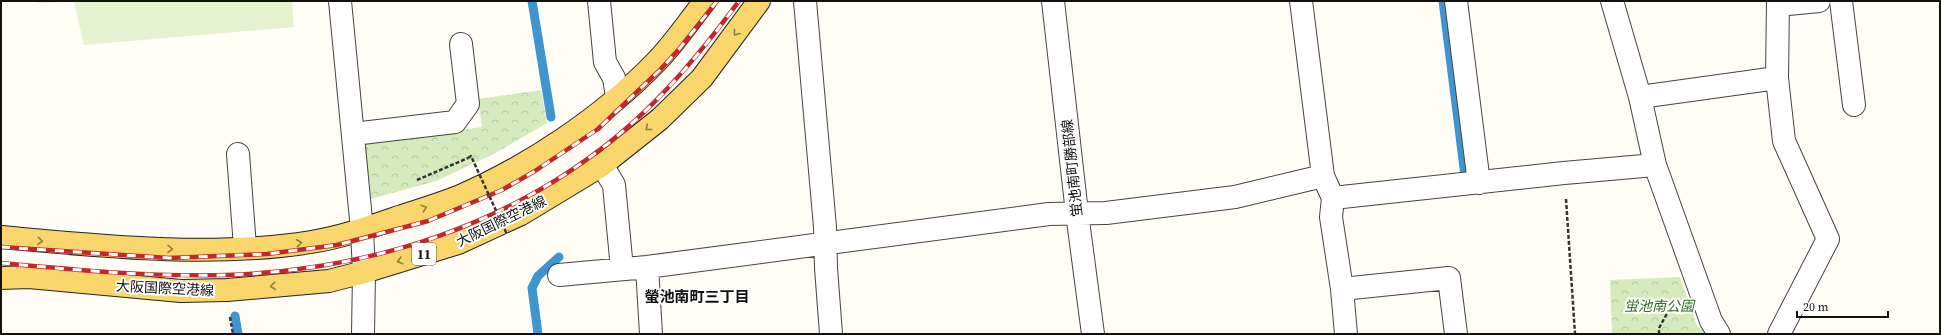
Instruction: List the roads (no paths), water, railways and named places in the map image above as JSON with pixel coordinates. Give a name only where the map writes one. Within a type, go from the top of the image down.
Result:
[{"type":"main road","points":[[1,238],[153,248],[245,247],[312,242],[362,230],[458,197],[523,164],[578,128],[617,97],[656,62],[705,1]]},
{"type":"main road","name":"大阪国際空港線","points":[[1,278],[29,277],[202,292],[329,280],[364,272],[458,243],[521,214],[602,165],[660,119],[702,78],[759,1]]},
{"type":"street","points":[[340,1],[362,230],[364,272],[363,334]]},
{"type":"street","points":[[598,1],[605,62],[614,78],[617,97]]},
{"type":"street","points":[[805,1],[826,242],[826,268],[832,334]]},
{"type":"street","name":"蛍池南町勝部線","points":[[1053,1],[1077,213],[1093,334]]},
{"type":"street","points":[[1301,1],[1323,176],[1333,198],[1331,217],[1342,288],[1346,334]]},
{"type":"street","points":[[1456,1],[1479,183]]},
{"type":"street","points":[[1612,1],[1640,97],[1655,165],[1710,321],[1720,334]]},
{"type":"street","points":[[1779,334],[1828,239],[1784,141],[1777,78],[1778,3],[1819,1]]},
{"type":"street","points":[[1841,1],[1854,104]]},
{"type":"street","points":[[353,134],[455,122],[468,104],[461,44]]},
{"type":"street","points":[[1640,97],[1777,78]]},
{"type":"street","points":[[238,154],[245,247]]},
{"type":"street","points":[[602,165],[614,185],[622,269]]},
{"type":"street","points":[[1333,198],[1564,173],[1655,165]]},
{"type":"street","points":[[559,275],[647,266],[1049,214],[1113,212],[1235,197],[1323,176]]},
{"type":"street","points":[[647,266],[651,334]]},
{"type":"street","points":[[1342,288],[1449,278],[1456,334]]},
{"type":"waterway","points":[[532,1],[551,117]]},
{"type":"waterway","points":[[1443,1],[1465,176]]},
{"type":"waterway","points":[[538,334],[532,288],[538,276],[559,257]]},
{"type":"waterway","points":[[235,316],[238,334]]},
{"type":"railway","points":[[1,247],[169,258],[267,254],[337,245],[428,221],[502,190],[535,171],[598,129],[660,70],[680,48],[717,1]]},
{"type":"railway","points":[[1,263],[142,274],[226,275],[281,271],[335,263],[389,251],[441,235],[491,215],[539,190],[586,160],[629,126],[674,82],[701,51],[739,1]]},
{"type":"district","name":"螢池南町三丁目","points":[[697,297]]},
{"type":"park label","name":"蛍池南公園","points":[[1659,306]]}]
